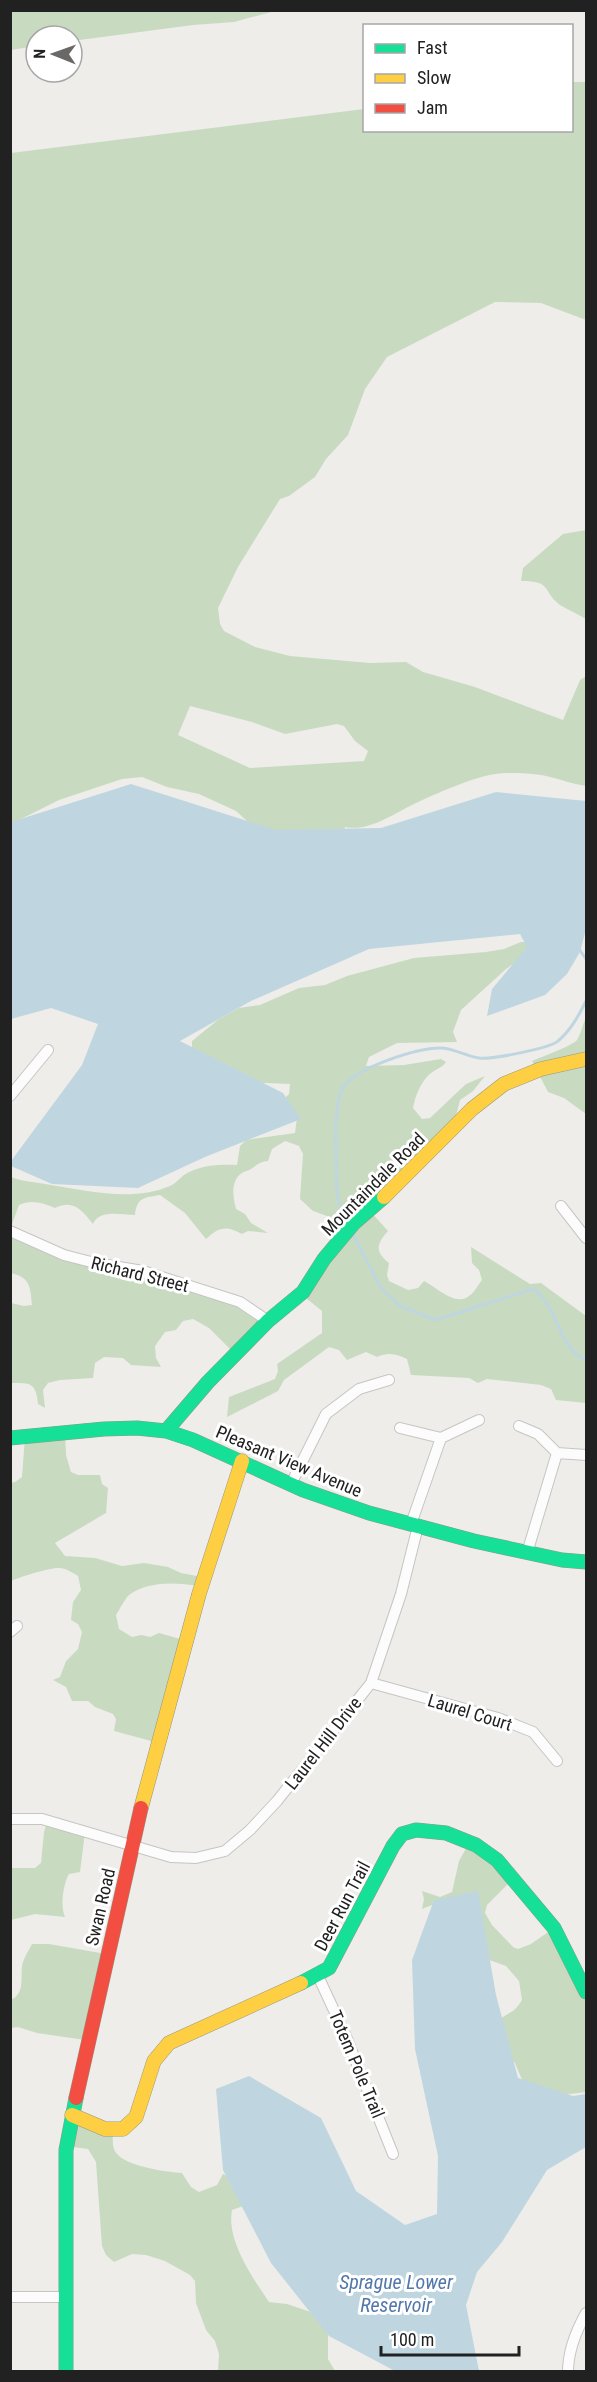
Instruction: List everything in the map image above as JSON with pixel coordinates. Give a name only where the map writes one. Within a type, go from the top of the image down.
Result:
[{"type":"street","points":[[10,1095],[48,1050]]},
{"type":"street","name":"Mountaindale Road","points":[[166,1431],[208,1382],[268,1321],[303,1292],[324,1259],[354,1223],[394,1188],[472,1108],[504,1084],[541,1069],[586,1059]]},
{"type":"street","points":[[561,1206],[586,1238]]},
{"type":"street","name":"Richard Street","points":[[10,1230],[64,1255],[143,1271],[240,1302],[268,1321]]},
{"type":"street","points":[[291,1484],[326,1414],[358,1389],[389,1380]]},
{"type":"street","points":[[400,1428],[441,1438],[479,1420]]},
{"type":"street","points":[[519,1426],[538,1434],[557,1453],[586,1455]]},
{"type":"street","name":"Pleasant View Avenue","points":[[10,1438],[104,1429],[137,1428],[166,1431],[193,1440],[291,1484],[369,1513],[528,1553],[586,1562]]},
{"type":"street","name":"Laurel Hill Drive","points":[[10,1819],[42,1819],[171,1857],[196,1858],[225,1851],[250,1830],[278,1801],[371,1683],[401,1594],[415,1525],[441,1438]]},
{"type":"street","points":[[528,1553],[557,1453]]},
{"type":"street","name":"Swan Road","points":[[66,2372],[66,2150],[72,2115],[147,1783],[199,1594],[242,1461]]},
{"type":"street","name":"Laurel Court","points":[[371,1683],[498,1718],[533,1732],[557,1761]]},
{"type":"street","name":"Deer Run Trail","points":[[72,2115],[105,2129],[123,2129],[136,2117],[154,2061],[169,2043],[318,1976],[329,1968],[340,1952],[393,1846],[402,1834],[416,1830],[446,1833],[476,1845],[496,1860],[554,1928],[586,1992]]},
{"type":"street","name":"Totem Pole Trail","points":[[318,1976],[345,2034],[393,2154]]},
{"type":"street","points":[[10,2297],[65,2296]]},
{"type":"street","points":[[568,2372],[568,2360],[577,2328],[586,2313]]},
{"type":"green space","points":[[11,10],[275,11],[234,22],[84,39],[84,24],[24,24],[24,48],[11,50]]},
{"type":"green space","points":[[573,82],[586,82],[586,320],[541,303],[495,302],[387,357],[365,389],[348,435],[326,459],[315,477],[289,496],[280,499],[238,567],[218,608],[220,624],[224,631],[255,647],[290,656],[370,663],[406,662],[423,672],[475,687],[563,720],[580,680],[586,676],[586,786],[534,774],[487,775],[454,786],[372,825],[345,827],[344,831],[259,832],[236,811],[199,794],[167,787],[142,777],[122,779],[59,800],[11,824],[11,153],[363,109],[363,132],[573,132]],"holes":[[[190,706],[252,722],[285,734],[337,724],[344,726],[355,741],[368,751],[364,761],[250,768],[178,735]]]},
{"type":"green space","points":[[586,530],[586,619],[560,605],[542,585],[531,581],[521,581],[523,568],[563,534]]},
{"type":"green space","points":[[521,942],[532,942],[526,955],[506,969],[461,1010],[453,1032],[457,1042],[397,1043],[369,1057],[366,1066],[404,1065],[441,1059],[446,1062],[427,1076],[421,1084],[413,1108],[422,1119],[430,1118],[466,1084],[485,1076],[473,1091],[460,1100],[455,1120],[370,1211],[388,1231],[379,1244],[379,1251],[389,1263],[387,1275],[389,1281],[408,1290],[418,1288],[424,1281],[452,1298],[464,1299],[473,1293],[482,1280],[479,1270],[472,1263],[471,1247],[530,1284],[541,1283],[586,1316],[586,1403],[556,1400],[551,1389],[541,1385],[487,1379],[478,1383],[469,1378],[411,1375],[407,1359],[399,1356],[389,1354],[377,1357],[366,1352],[347,1360],[339,1350],[329,1347],[284,1380],[278,1391],[227,1417],[229,1397],[275,1379],[278,1371],[277,1364],[322,1333],[322,1311],[301,1294],[343,1232],[327,1216],[313,1211],[300,1199],[303,1154],[299,1146],[285,1141],[272,1149],[268,1161],[238,1176],[234,1185],[236,1209],[245,1214],[251,1223],[268,1233],[248,1231],[242,1234],[227,1228],[215,1232],[206,1239],[185,1213],[160,1195],[142,1199],[135,1215],[100,1216],[93,1224],[81,1210],[72,1205],[55,1208],[42,1203],[28,1202],[19,1205],[11,1227],[11,1177],[110,1194],[156,1191],[170,1186],[196,1169],[217,1165],[237,1165],[240,1146],[246,1140],[295,1133],[297,1118],[283,1100],[289,1094],[290,1084],[213,1081],[192,1069],[192,1041],[219,1019],[239,1008],[260,1005],[299,988],[325,985],[347,976],[414,958],[486,952],[504,949]]},
{"type":"green space","points":[[586,1017],[586,1114],[564,1098],[548,1092],[532,1061],[577,1040]]},
{"type":"green space","points":[[10,1231],[96,1264],[235,1300],[266,1320],[234,1353],[209,1328],[193,1319],[183,1321],[176,1330],[165,1332],[155,1346],[156,1358],[161,1367],[131,1365],[123,1358],[104,1357],[95,1363],[93,1378],[48,1383],[43,1390],[45,1408],[38,1404],[36,1391],[31,1385],[11,1383],[11,1303],[32,1305],[28,1284],[18,1275],[11,1273]]},
{"type":"green space","points":[[65,1433],[66,1455],[71,1472],[78,1475],[100,1475],[102,1484],[108,1488],[106,1513],[55,1543],[65,1556],[95,1558],[122,1566],[144,1563],[202,1577],[198,1586],[162,1584],[137,1590],[127,1597],[116,1615],[119,1629],[132,1637],[141,1635],[150,1637],[159,1633],[184,1640],[155,1742],[114,1731],[116,1719],[113,1714],[95,1707],[88,1701],[72,1701],[66,1687],[53,1680],[60,1677],[66,1661],[78,1649],[82,1632],[78,1624],[71,1620],[73,1602],[81,1590],[78,1576],[64,1569],[55,1568],[11,1581],[10,1483],[22,1477],[25,1437]]},
{"type":"green space","points":[[47,1822],[85,1832],[80,1872],[69,1874],[64,1890],[62,1901],[65,1917],[35,1914],[11,1920],[11,1868],[35,1868],[41,1863]]},
{"type":"green space","points":[[469,1843],[513,1879],[487,1905],[485,1913],[492,1925],[513,1947],[518,1949],[531,1944],[554,1928],[586,1993],[586,2092],[547,2097],[523,2082],[515,2063],[498,2047],[500,2020],[512,2012],[522,2000],[519,1981],[506,1966],[484,1958],[442,1901],[422,1909],[424,1899],[422,1891],[440,1897],[452,1892],[459,1861]]},
{"type":"green space","points":[[32,1944],[49,1944],[106,1954],[85,2040],[37,2033],[18,2027],[11,2028],[10,2000],[21,1989],[23,1962]]},
{"type":"green space","points":[[69,2121],[113,2130],[113,2147],[118,2155],[144,2167],[182,2173],[191,2187],[199,2192],[217,2185],[223,2174],[235,2179],[249,2204],[232,2210],[233,2234],[242,2258],[269,2302],[287,2304],[317,2314],[323,2321],[328,2335],[328,2359],[335,2371],[218,2371],[219,2354],[215,2341],[206,2330],[196,2303],[195,2281],[190,2275],[165,2261],[146,2255],[132,2254],[114,2262],[106,2255],[102,2246],[96,2162],[88,2149],[66,2146]]},
{"type":"water","points":[[131,784],[276,830],[381,828],[496,792],[586,801],[586,929],[580,952],[567,974],[545,995],[487,1016],[492,989],[527,947],[520,934],[369,949],[251,1001],[180,1041],[283,1093],[301,1119],[205,1157],[138,1188],[52,1184],[11,1166],[11,1161],[82,1065],[98,1024],[51,1008],[11,1019],[11,822]]},
{"type":"water","name":"Sprague Lower Reservoir","points":[[478,1891],[496,1995],[518,2078],[573,2096],[586,2094],[586,2147],[547,2170],[502,2242],[477,2272],[466,2305],[479,2371],[395,2371],[329,2336],[271,2263],[223,2170],[216,2089],[249,2076],[321,2118],[356,2191],[405,2225],[437,2214],[438,2156],[415,2049],[412,1960],[434,1900]]},
{"type":"waterway","points":[[579,949],[586,959]]},
{"type":"waterway","points":[[347,1224],[338,1196],[336,1131],[339,1097],[344,1086],[351,1079],[374,1066],[417,1051],[445,1048],[485,1058],[544,1047],[558,1041],[567,1032],[586,1001]]},
{"type":"waterway","points":[[352,1232],[380,1287],[400,1306],[436,1320],[533,1289],[548,1305],[569,1347],[586,1360]]},
{"type":"traffic: fast","points":[[166,1431],[208,1382],[268,1321],[303,1292],[324,1259],[354,1223],[384,1197]]},
{"type":"traffic: fast","points":[[10,1438],[104,1429],[137,1428],[166,1431],[193,1440],[303,1490],[369,1513],[474,1541],[562,1560],[586,1562]]},
{"type":"traffic: fast","points":[[301,1983],[329,1968],[393,1846],[402,1834],[416,1830],[446,1833],[476,1845],[497,1860],[554,1928],[586,1992]]},
{"type":"traffic: fast","points":[[66,2372],[66,2150],[76,2098]]},
{"type":"traffic: slow","points":[[384,1197],[472,1109],[504,1084],[541,1069],[586,1059]]},
{"type":"traffic: slow","points":[[141,1808],[199,1594],[242,1461]]},
{"type":"traffic: slow","points":[[72,2115],[105,2129],[123,2129],[136,2117],[154,2061],[169,2043],[301,1983]]},
{"type":"traffic: jam","points":[[76,2098],[141,1808]]}]
